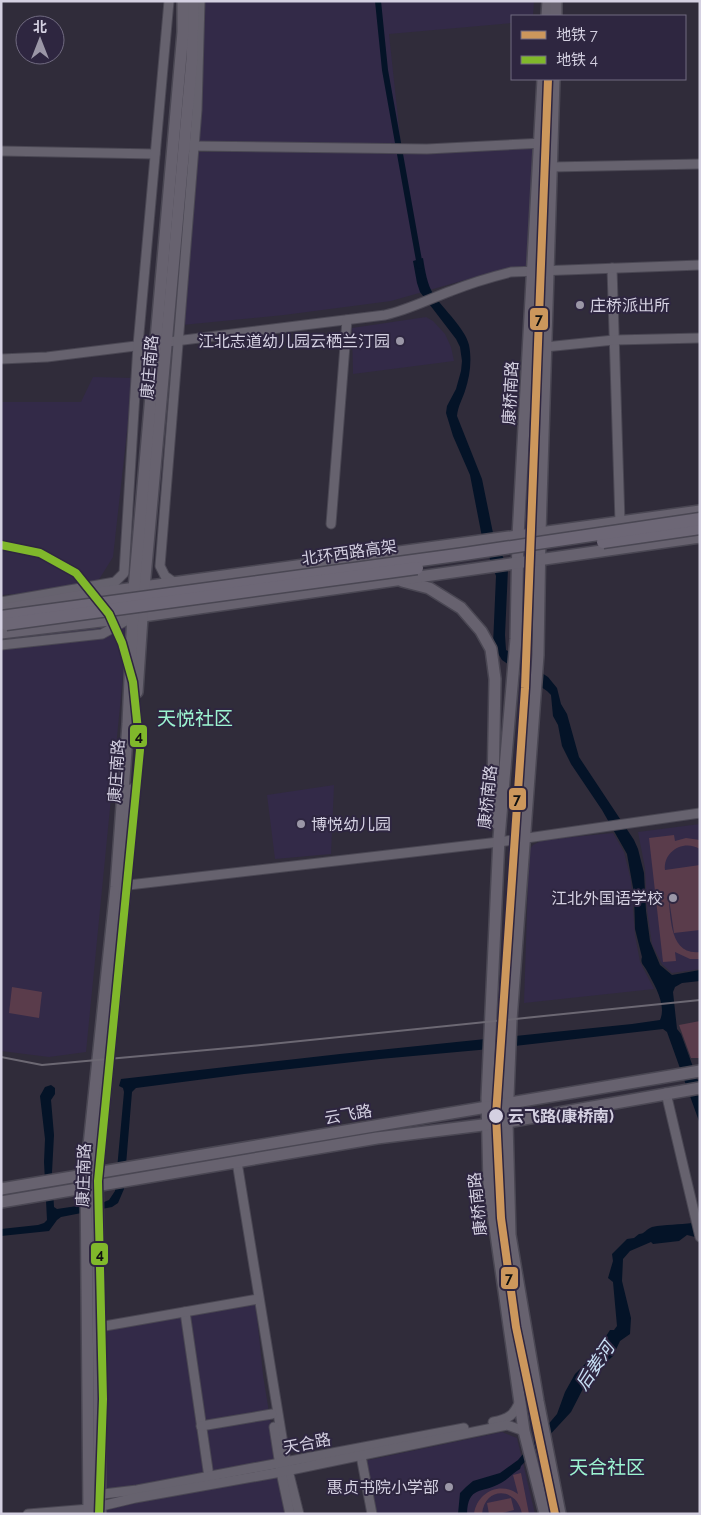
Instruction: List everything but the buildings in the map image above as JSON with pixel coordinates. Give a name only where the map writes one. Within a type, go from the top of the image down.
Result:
[{"type":"highway","name":"北环西路高架","points":[[1,617],[492,550],[700,518]]},
{"type":"highway","name":"北环西路高架","points":[[1,624],[168,603],[700,528]]},
{"type":"main road","name":"康庄南路","points":[[167,342],[184,32],[183,1]]},
{"type":"main road","name":"康庄南路","points":[[94,1506],[99,1328],[92,1208],[92,1173],[120,886],[128,724],[139,588],[189,146],[193,1]]},
{"type":"main road","points":[[547,15],[548,1]]},
{"type":"main road","points":[[556,1],[556,15]]},
{"type":"main road","name":"康桥南路","points":[[544,80],[533,271],[514,537],[516,639],[499,840],[487,1106],[489,1186],[524,1431],[545,1514]]},
{"type":"main road","name":"康桥南路","points":[[554,80],[538,655],[510,1032],[507,1122],[510,1235],[540,1413],[560,1514]]},
{"type":"main road","points":[[1,610],[99,593],[700,511]]},
{"type":"main road","points":[[1,633],[138,616],[700,538]]},
{"type":"main road","points":[[395,580],[429,588],[461,608],[481,632],[491,649],[495,679],[494,819],[499,840]]},
{"type":"main road","name":"云飞路","points":[[1,1189],[700,1071]]},
{"type":"main road","name":"云飞路","points":[[1,1202],[377,1138],[488,1125],[700,1088]]},
{"type":"main road","points":[[92,1208],[94,1506]]},
{"type":"street","points":[[1,602],[115,582],[124,573],[138,345],[169,1]]},
{"type":"street","points":[[200,1],[196,110],[189,146],[404,149],[552,143]]},
{"type":"street","points":[[1,151],[155,154]]},
{"type":"street","points":[[551,167],[700,164]]},
{"type":"street","points":[[1,359],[47,357],[398,312],[492,276],[511,272],[700,265]]},
{"type":"street","points":[[612,268],[620,522]]},
{"type":"street","points":[[330,524],[347,320]]},
{"type":"street","points":[[546,347],[614,340],[700,338]]},
{"type":"street","points":[[167,342],[160,566],[165,576],[175,583]]},
{"type":"street","points":[[124,573],[139,588]]},
{"type":"street","points":[[1,645],[102,634],[138,616]]},
{"type":"street","points":[[120,886],[525,837],[700,813]]},
{"type":"street","points":[[670,1093],[700,1237]]},
{"type":"street","points":[[237,1162],[290,1514]]},
{"type":"street","points":[[99,1328],[258,1299]]},
{"type":"street","points":[[185,1312],[209,1477]]},
{"type":"street","points":[[261,1315],[266,1377],[272,1414],[283,1467],[299,1514]]},
{"type":"street","name":"天合路","points":[[94,1506],[501,1421],[515,1413],[520,1400]]},
{"type":"street","points":[[201,1426],[272,1414]]},
{"type":"street","name":"天合路","points":[[94,1506],[137,1490],[209,1477],[361,1456],[507,1425],[524,1431]]},
{"type":"street","points":[[361,1456],[372,1514]]},
{"type":"street","points":[[28,1514],[94,1506]]},
{"type":"shaded area","points":[[204,1],[534,1],[533,15],[511,15],[511,23],[389,34],[401,146],[198,141]]},
{"type":"shaded area","points":[[536,146],[529,266],[493,272],[391,301],[284,315],[182,325],[198,152],[426,152]]},
{"type":"shaded area","name":"江北志道幼儿园云栖兰汀园","points":[[426,317],[433,321],[445,334],[451,347],[454,361],[353,374],[352,328]]},
{"type":"shaded area","points":[[93,377],[133,378],[113,557],[98,581],[27,593],[1,595],[1,402],[81,402]]},
{"type":"shaded area","points":[[128,625],[86,1052],[49,1057],[1,1051],[1,639]]},
{"type":"shaded area","name":"博悦幼儿园","points":[[334,785],[331,854],[275,859],[267,795]]},
{"type":"shaded area","name":"江北外国语学校","points":[[700,824],[700,969],[672,973],[662,964],[652,944],[647,909],[645,868],[638,832]]},
{"type":"shaded area","points":[[613,833],[624,852],[631,881],[635,935],[640,962],[654,989],[524,1003],[529,850],[533,845],[543,840]]},
{"type":"shaded area","points":[[674,835],[675,841],[686,838],[700,840],[700,849],[688,845],[681,846],[671,852],[665,863],[665,870],[700,865],[700,930],[674,933],[668,892],[671,922],[673,932],[677,941],[682,947],[690,951],[700,952],[700,959],[690,959],[675,952],[676,961],[663,962],[649,838]]},
{"type":"shaded area","points":[[12,987],[42,992],[39,1018],[9,1013]]},
{"type":"shaded area","points":[[700,1021],[700,1058],[691,1058],[679,1025]]},
{"type":"shaded area","points":[[255,1297],[263,1375],[277,1462],[103,1491],[106,1400],[104,1324]]},
{"type":"shaded area","name":"惠贞书院小学部","points":[[502,1432],[517,1438],[535,1514],[375,1514],[364,1461]]},
{"type":"shaded area","points":[[521,1473],[529,1514],[522,1514],[519,1505],[514,1499],[501,1493],[489,1498],[484,1505],[482,1514],[474,1514],[480,1500],[490,1491],[504,1489],[518,1494],[513,1475]]},
{"type":"shaded area","points":[[279,1474],[287,1514],[102,1514],[102,1510]]},
{"type":"shaded area","points":[[511,1498],[514,1510],[499,1514],[489,1514],[487,1503]]},
{"type":"water","points":[[423,258],[432,291],[459,326],[469,345],[469,374],[457,416],[482,479],[493,533],[508,569],[506,650],[548,677],[557,688],[561,704],[567,714],[579,757],[634,840],[644,873],[650,941],[660,965],[672,975],[700,970],[700,981],[682,983],[675,987],[673,992],[677,1029],[681,1034],[700,1086],[700,1124],[667,1032],[663,1029],[244,1074],[136,1088],[132,1092],[124,1189],[118,1203],[112,1207],[61,1217],[49,1231],[1,1236],[1,1229],[38,1225],[47,1220],[44,1162],[45,1139],[40,1096],[45,1087],[51,1085],[55,1088],[55,1094],[51,1100],[54,1135],[52,1172],[54,1207],[57,1209],[104,1202],[109,1200],[115,1191],[124,1092],[123,1088],[119,1086],[121,1079],[660,1020],[662,1014],[661,1001],[642,963],[635,929],[634,893],[627,854],[602,810],[571,764],[562,746],[558,725],[553,716],[551,695],[502,660],[493,645],[496,576],[482,537],[470,475],[453,436],[446,413],[461,371],[460,347],[420,292],[413,261]]},
{"type":"water","name":"后姜河","points":[[693,1223],[700,1235],[695,1237],[687,1235],[679,1241],[653,1244],[651,1242],[630,1251],[623,1259],[622,1281],[631,1318],[630,1334],[620,1341],[613,1356],[588,1379],[571,1412],[520,1469],[501,1483],[473,1494],[470,1498],[467,1514],[458,1514],[460,1493],[473,1481],[500,1473],[518,1460],[557,1414],[565,1392],[575,1374],[593,1356],[610,1330],[614,1330],[617,1326],[613,1282],[608,1278],[613,1261],[612,1254],[627,1239],[634,1238],[652,1227]]},
{"type":"waterway","points":[[378,1],[385,70],[420,266]]},
{"type":"railway","points":[[1,1057],[42,1065],[251,1046],[700,1000]]},
{"type":"metro line","name":"7","points":[[548,80],[525,688],[496,1115],[501,1218],[516,1327],[555,1514]]},
{"type":"metro line","name":"4","points":[[1,545],[40,553],[76,573],[109,614],[122,643],[133,682],[140,750],[98,1181],[103,1399],[99,1514]]},
{"type":"place","name":"庄桥派出所","points":[[580,305]]},
{"type":"place","name":"江北志道幼儿园云栖兰汀园","points":[[400,341]]},
{"type":"place","name":"博悦幼儿园","points":[[301,824]]},
{"type":"place","name":"江北外国语学校","points":[[673,898]]},
{"type":"place","name":"云飞路(康桥南)","points":[[496,1116]]},
{"type":"place","name":"惠贞书院小学部","points":[[449,1487]]},
{"type":"district","name":"天悦社区","points":[[195,718]]},
{"type":"district","name":"天合社区","points":[[607,1467]]}]
